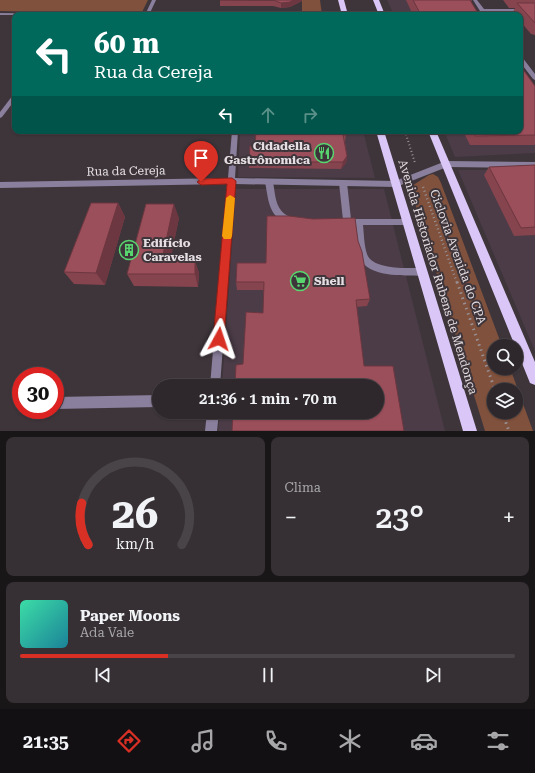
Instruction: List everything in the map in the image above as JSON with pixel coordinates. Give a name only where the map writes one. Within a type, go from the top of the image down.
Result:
[{"type":"main road","points":[[341,0],[345,12]]},
{"type":"main road","points":[[376,0],[381,12]]},
{"type":"main road","name":"Avenida Historiador Rubens de Mendonça","points":[[381,134],[470,431]]},
{"type":"main road","points":[[433,134],[535,378]]},
{"type":"street","points":[[148,12],[154,0]]},
{"type":"street","points":[[475,0],[482,10],[535,10]]},
{"type":"street","points":[[0,14],[12,14]]},
{"type":"street","points":[[523,62],[535,78]]},
{"type":"street","points":[[0,116],[12,100]]},
{"type":"street","points":[[216,379],[232,181],[234,134]]},
{"type":"street","points":[[396,184],[446,164],[535,165]]},
{"type":"street","name":"Rua da Cereja","points":[[0,185],[232,181],[396,184]]},
{"type":"street","points":[[269,182],[275,212],[282,218],[295,222]]},
{"type":"street","points":[[344,183],[343,222],[408,222]]},
{"type":"street","points":[[358,222],[363,257],[369,265],[381,269],[422,272]]},
{"type":"street","points":[[64,403],[152,401]]},
{"type":"street","points":[[211,431],[212,419]]},
{"type":"path","name":"Ciclovia Avenida do CPA","points":[[405,134],[418,175],[492,383]]},
{"type":"path","points":[[505,419],[509,431]]},
{"type":"shaded area","points":[[0,0],[148,0],[142,12],[0,11]]},
{"type":"shaded area","points":[[302,0],[320,0],[322,12],[302,12]]},
{"type":"shaded area","points":[[387,0],[466,0],[475,12],[393,12]]},
{"type":"shaded area","points":[[535,94],[535,153],[455,157],[445,134],[523,134],[523,124]]},
{"type":"shaded area","points":[[240,134],[364,134],[375,178],[238,177]]},
{"type":"shaded area","points":[[458,170],[535,170],[535,351]]},
{"type":"shaded area","points":[[433,174],[438,177],[499,339],[487,339],[487,375],[513,375],[515,383],[487,383],[487,419],[523,419],[523,404],[533,431],[485,431],[410,187],[429,175]]},
{"type":"shaded area","points":[[236,189],[384,189],[445,431],[218,431],[219,419],[384,419],[384,379],[222,379]]},
{"type":"building","points":[[273,0],[293,0],[290,2],[281,3]]},
{"type":"building","points":[[413,0],[470,0],[477,12],[419,12]]},
{"type":"building","points":[[517,3],[535,3],[535,23]]},
{"type":"building","points":[[523,69],[535,86],[535,135],[475,136],[474,134],[523,134]]},
{"type":"building","points":[[256,134],[346,134],[343,135],[347,156],[343,162],[249,162],[250,146],[255,146]]},
{"type":"building","points":[[535,165],[535,227],[521,228],[489,167]]},
{"type":"building","points":[[91,203],[118,203],[96,273],[64,272]]},
{"type":"building","points":[[146,204],[174,204],[162,259],[195,261],[195,274],[127,274]]},
{"type":"building","points":[[267,216],[289,216],[313,219],[355,218],[358,241],[362,252],[370,299],[356,300],[364,366],[393,366],[404,431],[232,431],[233,419],[384,419],[384,379],[235,379],[236,365],[243,364],[246,312],[263,313],[264,282],[236,282],[237,263],[266,263]]},
{"type":"slow traffic","points":[[227,236],[230,198]]},
{"type":"place","name":"Cidadella Gastrônomica","points":[[324,153]]},
{"type":"place","name":"Edifício Caravelas","points":[[129,250]]},
{"type":"place","name":"Shell","points":[[300,281]]},
{"type":"route","points":[[201,182],[232,181],[219,339]]}]
